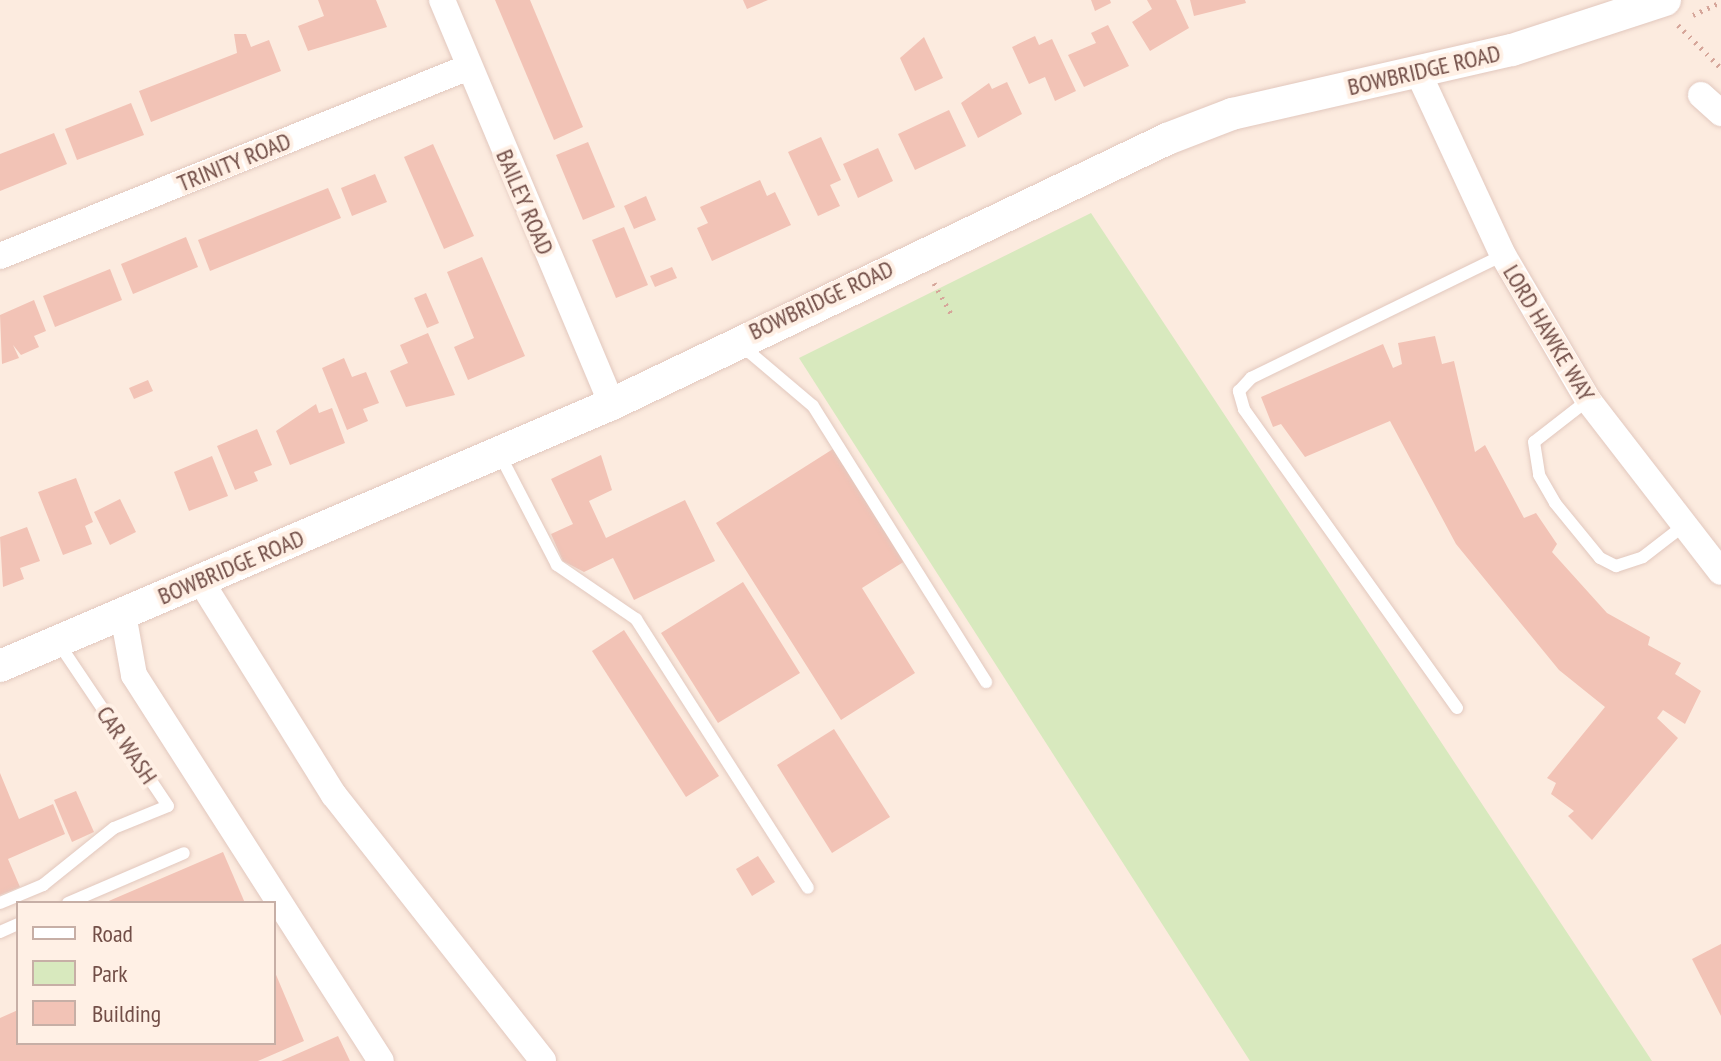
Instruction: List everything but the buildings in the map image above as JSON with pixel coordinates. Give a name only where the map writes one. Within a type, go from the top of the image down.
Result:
[{"type":"street","name":"BAILEY ROAD","points":[[442,0],[612,404]]},
{"type":"street","name":"BOWBRIDGE ROAD","points":[[0,666],[497,450],[612,404],[736,341],[1193,129],[1417,70],[1671,12]]},
{"type":"street","name":"TRINITY ROAD","points":[[0,256],[469,67]]},
{"type":"street","name":"LORD HAWKE WAY","points":[[1417,70],[1503,255],[1588,400],[1682,527],[1717,558]]},
{"type":"street","points":[[1701,95],[1721,113]]},
{"type":"street","points":[[200,580],[334,795],[543,1061]]},
{"type":"street","points":[[123,614],[134,675],[381,1061]]},
{"type":"lane","points":[[1457,708],[1244,409],[1239,391],[1251,378],[1503,255]]},
{"type":"lane","points":[[736,341],[813,406],[986,682]]},
{"type":"lane","points":[[1588,400],[1534,442],[1539,475],[1555,503],[1600,558],[1616,566],[1643,557],[1682,527]]},
{"type":"lane","points":[[497,450],[557,565],[636,619],[808,888]]},
{"type":"lane","name":"CAR WASH","points":[[0,903],[43,885],[114,828],[168,806],[57,641]]},
{"type":"lane","points":[[73,901],[184,853]]},
{"type":"path","points":[[1709,3],[1721,2]]},
{"type":"path","points":[[1671,12],[1721,68]]},
{"type":"green space","points":[[1091,213],[1652,1061],[1250,1061],[799,358]]}]
